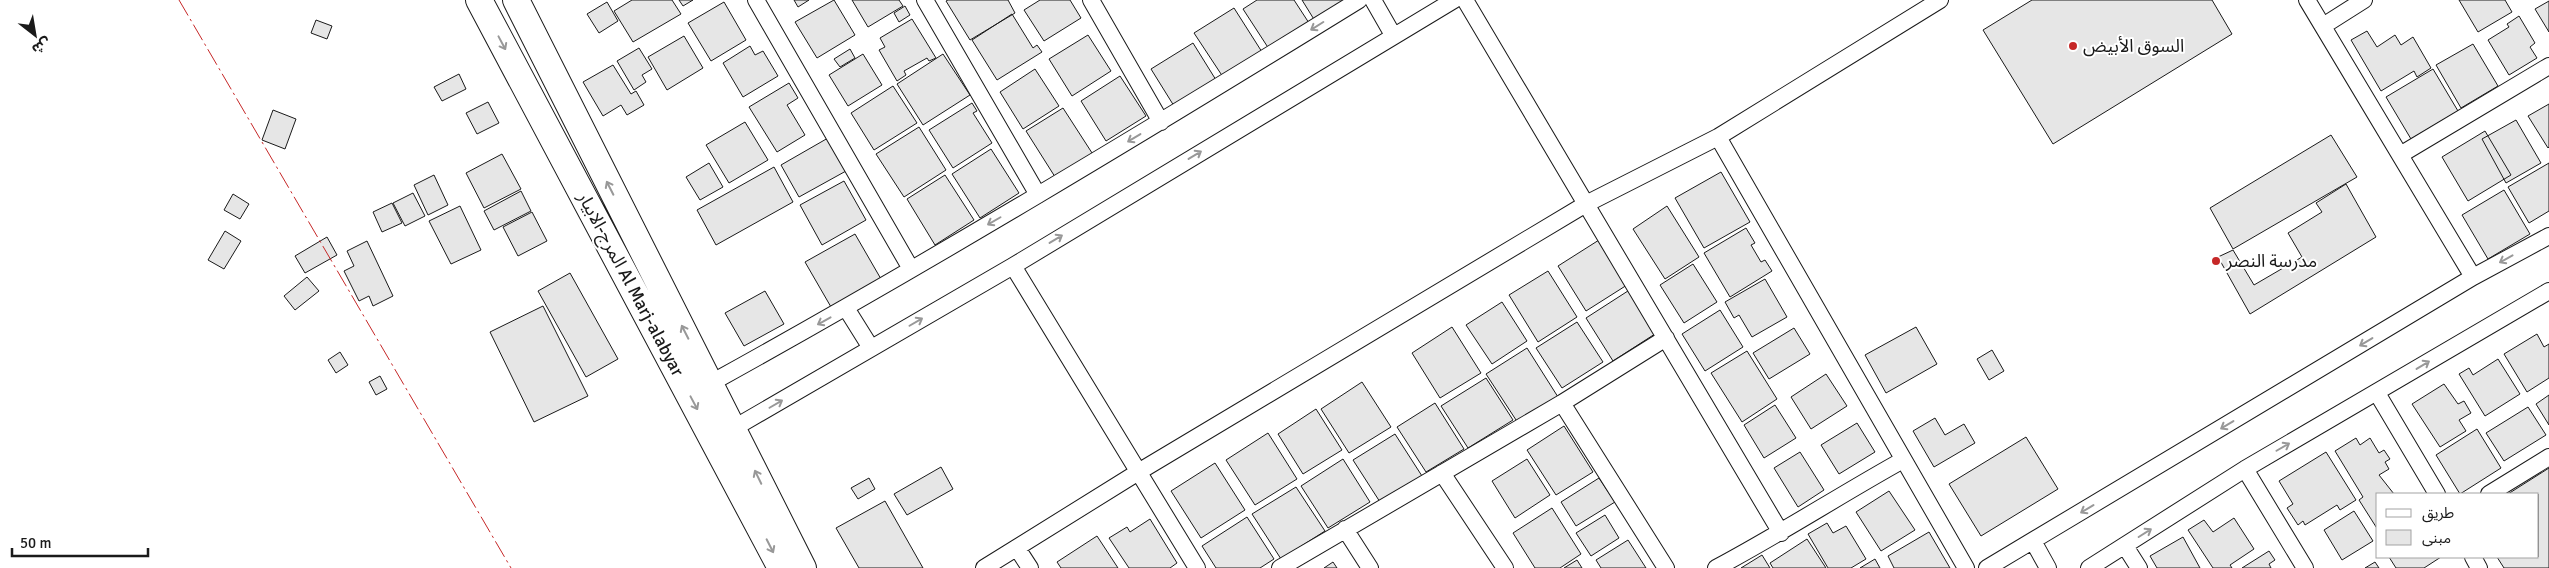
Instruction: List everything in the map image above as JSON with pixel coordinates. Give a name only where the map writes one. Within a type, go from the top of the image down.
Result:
[{"type":"main road","name":"المرج-الابيار Al Marj-alabyar","points":[[479,0],[781,568]]},
{"type":"main road","name":"المرج-الابيار Al Marj-alabyar","points":[[516,0],[734,428],[803,568]]},
{"type":"street","points":[[756,0],[911,269]]},
{"type":"street","points":[[925,0],[1038,195]]},
{"type":"street","points":[[1091,0],[1161,122]]},
{"type":"street","points":[[711,383],[846,308],[1038,195],[1359,0]]},
{"type":"street","points":[[1373,0],[1393,35]]},
{"type":"street","points":[[734,428],[1013,266],[1393,35],[1454,0]]},
{"type":"street","points":[[1465,0],[1782,533]]},
{"type":"street","points":[[984,568],[1140,471],[1586,204],[1718,137],[1940,0]]},
{"type":"street","points":[[2307,0],[2473,277]]},
{"type":"street","points":[[2324,26],[2364,0]]},
{"type":"street","points":[[2400,155],[2549,66]]},
{"type":"street","points":[[1718,137],[1966,568]]},
{"type":"street","points":[[1987,568],[2473,277],[2549,236]]},
{"type":"street","points":[[1013,266],[1140,471],[1197,568]]},
{"type":"street","points":[[2089,568],[2245,469],[2549,291]]},
{"type":"street","points":[[846,308],[871,348]]},
{"type":"street","points":[[1280,568],[1562,402],[1666,338]]},
{"type":"street","points":[[2377,393],[2436,493]]},
{"type":"street","points":[[1562,402],[1666,568]]},
{"type":"street","points":[[2491,493],[2549,457]]},
{"type":"street","points":[[1716,568],[1782,533],[1842,494],[1903,460]]},
{"type":"street","points":[[2245,469],[2305,568]]},
{"type":"street","points":[[1442,473],[1505,568]]},
{"type":"street","points":[[1345,529],[1370,568]]},
{"type":"street","points":[[2033,541],[2048,568]]},
{"type":"street","points":[[2124,546],[2139,568]]},
{"type":"street","points":[[1017,548],[1030,568]]},
{"type":"building","points":[[632,0],[672,0],[681,14],[633,42],[614,11]]},
{"type":"building","points":[[679,0],[693,0],[683,6]]},
{"type":"building","points":[[794,0],[809,0],[798,7]]},
{"type":"building","points":[[834,0],[855,35],[817,58],[795,22]]},
{"type":"building","points":[[852,0],[899,0],[903,6],[868,27]]},
{"type":"building","points":[[1008,0],[1015,13],[970,40],[946,1]]},
{"type":"building","points":[[1040,0],[1070,0],[1081,18],[1044,41],[1024,10]]},
{"type":"building","points":[[1257,0],[1294,0],[1309,23],[1269,49],[1243,9]]},
{"type":"building","points":[[1302,0],[1347,0],[1315,21]]},
{"type":"building","points":[[2032,0],[2212,0],[2232,34],[2053,144],[1983,30]]},
{"type":"building","points":[[2459,0],[2505,0],[2512,12],[2478,32]]},
{"type":"building","points":[[2549,1],[2549,32],[2535,9]]},
{"type":"building","points":[[607,2],[618,21],[599,33],[587,14]]},
{"type":"building","points":[[724,2],[746,40],[711,61],[688,23]]},
{"type":"building","points":[[905,6],[910,15],[899,22],[894,13]]},
{"type":"building","points":[[1234,8],[1262,52],[1223,77],[1194,33]]},
{"type":"building","points":[[1012,14],[1033,48],[1037,45],[1042,52],[997,80],[972,40]]},
{"type":"building","points":[[2519,16],[2535,43],[2530,47],[2537,58],[2509,75],[2488,40],[2509,27],[2507,24]]},
{"type":"building","points":[[912,19],[936,58],[929,61],[927,58],[904,71],[906,75],[897,81],[879,50],[885,47],[880,38]]},
{"type":"building","points":[[316,20],[332,26],[327,39],[311,33]]},
{"type":"building","points":[[2367,31],[2377,47],[2395,35],[2401,45],[2413,37],[2431,68],[2417,77],[2414,71],[2381,91],[2351,40]]},
{"type":"building","points":[[1088,35],[1111,71],[1072,96],[1049,59]]},
{"type":"building","points":[[684,36],[703,68],[667,90],[648,57]]},
{"type":"building","points":[[1193,43],[1216,80],[1174,106],[1151,69]]},
{"type":"building","points":[[2473,44],[2498,86],[2461,108],[2436,65]]},
{"type":"building","points":[[750,46],[755,55],[763,51],[778,76],[743,97],[723,63]]},
{"type":"building","points":[[639,48],[652,69],[642,75],[646,82],[634,90],[617,61]]},
{"type":"building","points":[[850,49],[855,58],[840,67],[834,59]]},
{"type":"building","points":[[863,54],[882,85],[848,106],[829,75]]},
{"type":"building","points":[[943,54],[970,95],[923,125],[897,84]]},
{"type":"building","points":[[613,65],[631,94],[636,91],[644,105],[627,115],[621,105],[603,116],[583,82]]},
{"type":"building","points":[[1035,69],[1059,106],[1023,129],[1000,92]]},
{"type":"building","points":[[2433,69],[2458,111],[2411,139],[2386,97]]},
{"type":"building","points":[[459,74],[466,89],[442,101],[434,87]]},
{"type":"building","points":[[1120,76],[1146,116],[1106,141],[1081,101]]},
{"type":"building","points":[[789,83],[798,98],[787,105],[805,135],[777,152],[749,107]]},
{"type":"building","points":[[893,86],[917,123],[874,150],[851,113]]},
{"type":"building","points":[[488,102],[499,123],[477,134],[466,113]]},
{"type":"building","points":[[972,103],[977,111],[973,113],[992,143],[953,168],[929,130]]},
{"type":"building","points":[[2549,104],[2549,147],[2548,148],[2528,116]]},
{"type":"building","points":[[1063,108],[1094,156],[1057,180],[1026,131]]},
{"type":"building","points":[[273,110],[296,119],[285,149],[262,140]]},
{"type":"building","points":[[2516,120],[2541,163],[2506,183],[2482,139]]},
{"type":"building","points":[[745,122],[768,160],[729,183],[706,145]]},
{"type":"building","points":[[919,127],[946,170],[904,197],[876,154]]},
{"type":"building","points":[[2485,131],[2511,175],[2468,201],[2442,157]]},
{"type":"building","points":[[2331,135],[2357,177],[2233,249],[2210,208]]},
{"type":"building","points":[[828,138],[846,171],[799,197],[781,165]]},
{"type":"building","points":[[991,149],[1019,193],[980,218],[952,174]]},
{"type":"building","points":[[502,154],[521,189],[484,208],[466,173]]},
{"type":"building","points":[[709,163],[723,187],[700,200],[686,177]]},
{"type":"building","points":[[2549,163],[2549,211],[2529,223],[2508,187]]},
{"type":"building","points":[[774,167],[793,202],[716,245],[697,210]]},
{"type":"building","points":[[1721,172],[1750,222],[1704,248],[1675,198]]},
{"type":"building","points":[[434,175],[448,205],[428,215],[414,185]]},
{"type":"building","points":[[945,175],[974,220],[935,245],[907,199]]},
{"type":"building","points":[[844,181],[866,220],[822,245],[800,205]]},
{"type":"building","points":[[2346,184],[2376,237],[2250,314],[2218,257],[2233,250],[2254,285],[2302,257],[2288,233],[2322,212],[2316,203]]},
{"type":"building","points":[[2504,190],[2530,234],[2488,259],[2462,215]]},
{"type":"building","points":[[521,191],[531,211],[494,230],[484,211]]},
{"type":"building","points":[[413,193],[425,216],[405,226],[393,203]]},
{"type":"building","points":[[233,194],[249,204],[240,219],[224,210]]},
{"type":"building","points":[[392,203],[402,223],[382,232],[373,212]]},
{"type":"building","points":[[460,206],[481,250],[451,264],[429,221]]},
{"type":"building","points":[[1667,206],[1699,257],[1665,279],[1633,229]]},
{"type":"building","points":[[532,212],[547,241],[518,256],[503,227]]},
{"type":"building","points":[[1746,228],[1755,243],[1751,245],[1761,262],[1765,260],[1772,271],[1730,297],[1704,253]]},
{"type":"building","points":[[225,231],[241,241],[224,269],[208,260]]},
{"type":"building","points":[[855,234],[881,279],[831,307],[805,262]]},
{"type":"building","points":[[327,237],[337,255],[305,273],[295,256]]},
{"type":"building","points":[[1599,240],[1627,285],[1586,311],[1558,266]]},
{"type":"building","points":[[367,241],[393,296],[373,306],[369,296],[359,301],[344,271],[354,266],[347,251]]},
{"type":"building","points":[[1693,264],[1717,302],[1684,323],[1660,285]]},
{"type":"building","points":[[1548,271],[1577,317],[1538,342],[1509,295]]},
{"type":"building","points":[[570,273],[618,359],[586,377],[538,291]]},
{"type":"building","points":[[307,277],[319,291],[295,310],[284,296]]},
{"type":"building","points":[[1765,279],[1787,317],[1752,337],[1739,315],[1734,318],[1725,302]]},
{"type":"building","points":[[1631,289],[1658,332],[1613,361],[1586,318]]},
{"type":"building","points":[[765,291],[784,324],[744,346],[725,313]]},
{"type":"building","points":[[1502,302],[1527,341],[1492,364],[1466,325]]},
{"type":"building","points":[[543,306],[588,396],[534,422],[490,332]]},
{"type":"building","points":[[1720,310],[1743,347],[1705,371],[1682,334]]},
{"type":"building","points":[[1577,322],[1603,362],[1562,388],[1536,348]]},
{"type":"building","points":[[1452,327],[1481,373],[1440,398],[1412,353]]},
{"type":"building","points":[[1916,327],[1937,364],[1886,393],[1865,355]]},
{"type":"building","points":[[1794,328],[1810,354],[1769,379],[1753,353]]},
{"type":"building","points":[[2537,334],[2544,347],[2549,344],[2549,378],[2527,392],[2504,354]]},
{"type":"building","points":[[1527,348],[1558,397],[1518,423],[1486,374]]},
{"type":"building","points":[[1992,350],[2004,371],[1989,380],[1977,359]]},
{"type":"building","points":[[1747,351],[1777,399],[1742,422],[1711,373]]},
{"type":"building","points":[[340,352],[348,365],[336,373],[328,360]]},
{"type":"building","points":[[2498,359],[2520,394],[2485,416],[2459,374],[2469,368],[2473,375]]},
{"type":"building","points":[[1826,374],[1847,406],[1811,429],[1791,397]]},
{"type":"building","points":[[380,376],[387,389],[376,395],[369,382]]},
{"type":"building","points":[[1486,378],[1513,420],[1468,448],[1441,406]]},
{"type":"building","points":[[1362,382],[1391,427],[1349,453],[1321,409]]},
{"type":"building","points":[[2444,384],[2458,404],[2464,401],[2471,413],[2459,420],[2466,431],[2440,447],[2412,404]]},
{"type":"building","points":[[2549,395],[2549,425],[2536,404]]},
{"type":"building","points":[[1435,403],[1464,449],[1426,472],[1397,427]]},
{"type":"building","points":[[1775,405],[1796,438],[1764,458],[1744,425]]},
{"type":"building","points":[[2528,407],[2546,435],[2504,461],[2486,433]]},
{"type":"building","points":[[1316,409],[1342,450],[1303,474],[1278,434]]},
{"type":"building","points":[[1935,418],[1945,435],[1964,424],[1975,443],[1934,467],[1913,431]]},
{"type":"building","points":[[1857,423],[1875,452],[1839,474],[1821,445]]},
{"type":"building","points":[[1564,426],[1593,472],[1556,495],[1527,450]]},
{"type":"building","points":[[2477,429],[2501,468],[2459,493],[2436,455]]},
{"type":"building","points":[[1268,433],[1297,479],[1255,505],[1226,460]]},
{"type":"building","points":[[1395,434],[1422,476],[1380,502],[1353,460]]},
{"type":"building","points":[[2026,437],[2058,489],[1981,536],[1949,484]]},
{"type":"building","points":[[2356,438],[2360,445],[2370,438],[2379,453],[2384,450],[2390,459],[2385,462],[2389,469],[2379,475],[2393,493],[2376,493],[2376,527],[2359,500],[2363,497],[2335,451]]},
{"type":"building","points":[[1800,452],[1824,490],[1798,507],[1774,468]]},
{"type":"building","points":[[2326,452],[2356,500],[2340,510],[2337,505],[2305,525],[2303,521],[2298,525],[2287,508],[2293,504],[2279,481]]},
{"type":"building","points":[[1343,459],[1370,502],[1328,528],[1301,486]]},
{"type":"building","points":[[1527,459],[1550,495],[1515,518],[1492,481]]},
{"type":"building","points":[[1215,463],[1245,510],[1201,538],[1171,491]]},
{"type":"building","points":[[941,467],[953,489],[907,515],[894,494]]},
{"type":"building","points":[[2549,468],[2549,568],[2504,568],[2498,558],[2539,558],[2539,493],[2510,493]]},
{"type":"building","points":[[869,478],[875,489],[858,499],[851,488]]},
{"type":"building","points":[[1599,478],[1615,502],[1576,526],[1561,502]]},
{"type":"building","points":[[1296,487],[1325,531],[1281,559],[1252,514]]},
{"type":"building","points":[[1889,491],[1915,530],[1881,551],[1856,512]]},
{"type":"building","points":[[885,501],[923,568],[859,568],[836,528]]},
{"type":"building","points":[[1552,508],[1581,554],[1560,568],[1535,568],[1513,533]]},
{"type":"building","points":[[2354,511],[2373,541],[2342,560],[2324,530]]},
{"type":"building","points":[[1605,515],[1619,538],[1591,556],[1576,533]]},
{"type":"building","points":[[1247,517],[1274,559],[1260,568],[1216,568],[1202,546]]},
{"type":"building","points":[[2234,518],[2254,549],[2230,565],[2232,568],[2213,568],[2188,530],[2204,520],[2213,532]]},
{"type":"building","points":[[1150,519],[1177,563],[1170,568],[1129,568],[1109,538],[1127,527],[1130,532]]},
{"type":"building","points":[[1827,523],[1833,533],[1846,526],[1866,559],[1851,568],[1828,568],[1808,534]]},
{"type":"building","points":[[1929,532],[1950,568],[1894,568],[1888,556]]},
{"type":"building","points":[[1097,536],[1118,568],[1061,568],[1057,562]]},
{"type":"building","points":[[2183,537],[2200,568],[2157,568],[2150,556]]},
{"type":"building","points":[[1807,539],[1826,568],[1773,568],[1770,563]]},
{"type":"building","points":[[1628,540],[1646,568],[1601,568],[1596,560]]},
{"type":"building","points":[[2269,551],[2275,560],[2269,564],[2271,568],[2242,568]]},
{"type":"building","points":[[1762,555],[1770,568],[1741,568]]},
{"type":"building","points":[[2390,558],[2439,558],[2424,568],[2396,568]]},
{"type":"building","points":[[1875,559],[1880,568],[1860,568]]},
{"type":"building","points":[[1577,560],[1582,568],[1564,568]]},
{"type":"building","points":[[1333,562],[1337,568],[1324,568]]},
{"type":"building","points":[[2375,562],[2379,568],[2365,568]]},
{"type":"power","points":[[179,0],[511,568]]},
{"type":"place","name":"السوق الأبيض","points":[[2073,46]]},
{"type":"place","name":"مدرسة النصر","points":[[2216,261]]}]
